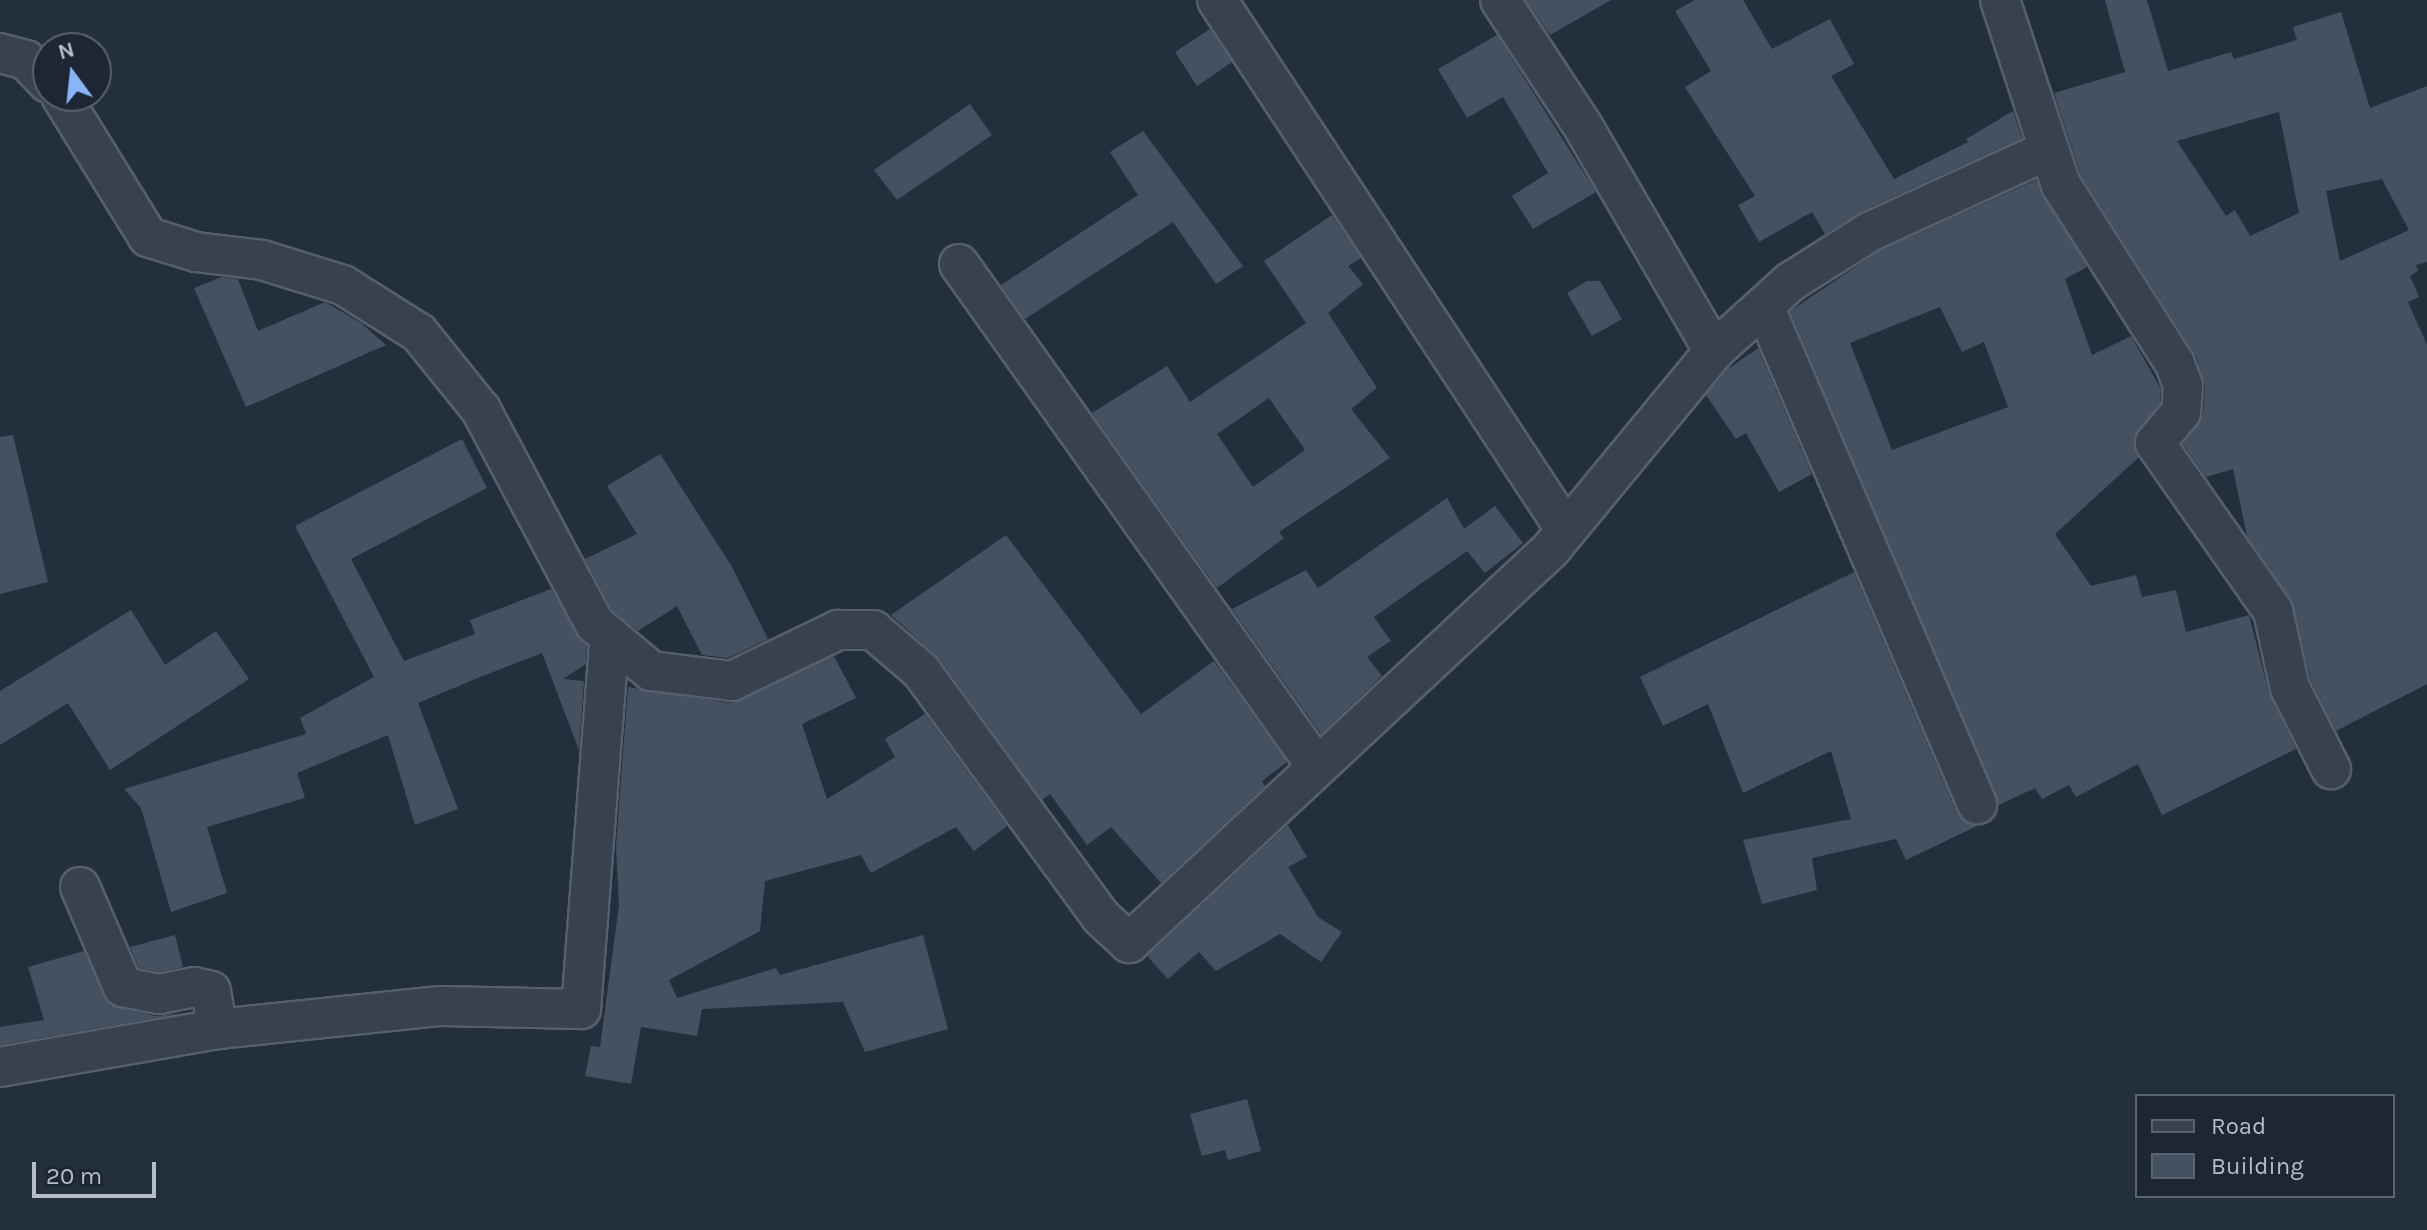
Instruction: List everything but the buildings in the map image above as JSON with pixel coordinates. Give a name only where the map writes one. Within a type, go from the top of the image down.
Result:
[{"type":"street","points":[[1217,0],[1566,530]]},
{"type":"street","points":[[1500,0],[1584,128],[1714,351]]},
{"type":"street","points":[[2000,0],[2046,151],[2061,185],[2175,364],[2183,386],[2181,412],[2155,443],[2273,611],[2290,688],[2331,769]]},
{"type":"street","points":[[0,53],[26,60],[32,66]]},
{"type":"street","points":[[71,112],[148,237],[196,252],[262,260],[343,285],[419,333],[481,410],[595,624],[651,671],[732,681],[838,630],[873,630],[921,671],[1100,916],[1129,943],[1566,530],[1714,351],[1790,282],[1871,231],[2046,151]]},
{"type":"street","points":[[959,264],[1317,767]]},
{"type":"street","points":[[1764,306],[1977,804]]},
{"type":"street","points":[[0,1067],[218,1029],[441,1006],[581,1009],[610,636]]},
{"type":"street","points":[[80,887],[123,987],[159,994],[194,987],[211,991],[218,1029]]}]
